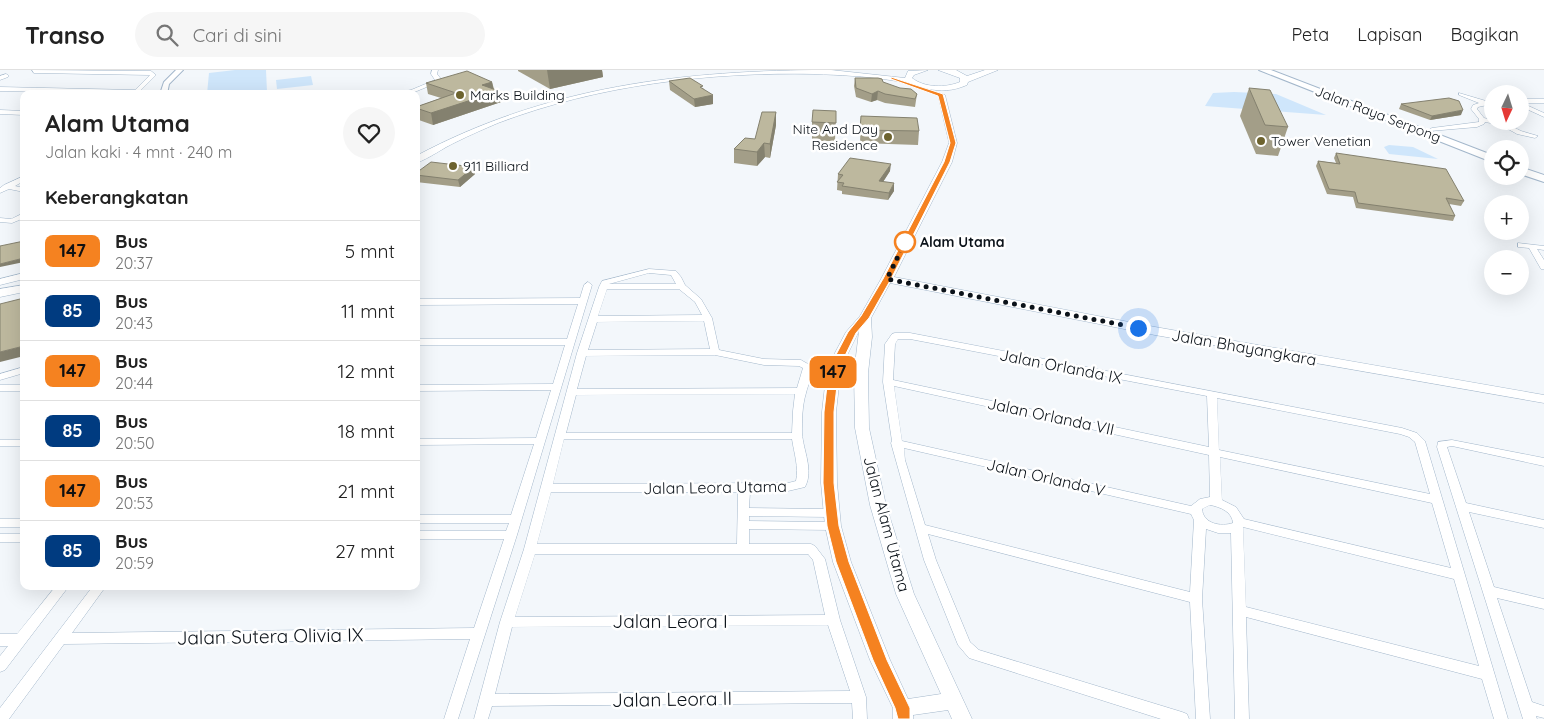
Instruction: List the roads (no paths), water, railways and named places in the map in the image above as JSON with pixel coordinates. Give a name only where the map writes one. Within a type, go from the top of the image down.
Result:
[{"type":"main road","points":[[420,148],[492,116],[563,95],[641,79],[730,70]]},
{"type":"main road","points":[[851,70],[910,77],[930,87],[944,91]]},
{"type":"main road","points":[[893,78],[910,77],[921,70]]},
{"type":"main road","points":[[946,70],[960,75],[965,80]]},
{"type":"main road","points":[[420,158],[465,134],[532,108],[578,96],[639,84],[702,76],[794,71],[849,73],[893,78],[944,91],[960,85],[965,80],[982,72],[994,70]]},
{"type":"main road","name":"Jalan Raya Serpong","points":[[1263,70],[1484,156]]},
{"type":"main road","name":"Jalan Raya Serpong","points":[[1276,70],[1484,150]]},
{"type":"main road","name":"Jalan Alam Utama","points":[[903,714],[842,562],[832,520],[829,483],[829,412],[833,372],[852,332],[865,318],[888,276],[947,162],[953,143],[944,91]]},
{"type":"main road","points":[[1529,167],[1544,173]]},
{"type":"main road","points":[[1529,173],[1544,179]]},
{"type":"main road","name":"Jalan Bhayangkara","points":[[888,276],[1544,393]]},
{"type":"main road","name":"Jalan Bhayangkara","points":[[888,276],[1155,331],[1544,399]]},
{"type":"main road","points":[[0,282],[20,277]]},
{"type":"main road","points":[[0,293],[20,289]]},
{"type":"main road","name":"Jalan Alam Utama","points":[[865,318],[866,337],[861,373],[862,428],[878,505],[905,594],[958,710]]},
{"type":"main road","points":[[903,714],[958,710]]},
{"type":"street","points":[[164,90],[166,83],[180,70]]},
{"type":"street","points":[[414,90],[437,81],[438,79],[434,74],[435,70]]},
{"type":"street","points":[[34,71],[152,73],[153,75],[138,90]]},
{"type":"street","points":[[0,89],[34,90]]},
{"type":"street","points":[[1461,94],[1484,103]]},
{"type":"street","points":[[1529,102],[1544,101]]},
{"type":"street","points":[[1484,103],[1477,105],[1474,109],[1482,119],[1503,124],[1519,134],[1536,136]]},
{"type":"street","points":[[1529,108],[1544,115]]},
{"type":"street","points":[[0,112],[20,113]]},
{"type":"street","points":[[1432,130],[1477,126],[1482,124],[1482,119]]},
{"type":"street","points":[[0,190],[4,186],[20,180]]},
{"type":"street","points":[[4,186],[20,189]]},
{"type":"street","points":[[0,220],[12,221],[20,217]]},
{"type":"street","points":[[1521,245],[1544,248]]},
{"type":"street","points":[[1531,246],[1544,267]]},
{"type":"street","points":[[481,719],[507,622],[530,548],[582,353],[604,283],[609,280],[658,271],[673,273],[677,277],[680,286],[698,301],[708,318],[716,352],[582,353]]},
{"type":"street","points":[[451,719],[516,519],[588,286]]},
{"type":"street","points":[[603,287],[680,286]]},
{"type":"street","points":[[420,302],[582,301]]},
{"type":"street","points":[[593,319],[708,318]]},
{"type":"street","name":"Jalan Orlanda IX","points":[[888,382],[892,339],[900,335],[1402,431],[1413,435],[1420,441],[1437,500]]},
{"type":"street","points":[[420,342],[570,342]]},
{"type":"street","name":"Jalan Leora Utama","points":[[545,488],[744,488],[788,487],[801,484],[804,476],[797,436],[801,390],[809,370],[806,364],[764,362],[716,352]]},
{"type":"street","points":[[0,376],[20,371]]},
{"type":"street","points":[[888,382],[896,443],[920,528],[930,560],[965,645],[974,654],[1182,719]]},
{"type":"street","name":"Jalan Orlanda VII","points":[[888,382],[1437,500]]},
{"type":"street","points":[[420,388],[556,387]]},
{"type":"street","points":[[0,388],[20,388]]},
{"type":"street","points":[[571,392],[801,390]]},
{"type":"street","points":[[1212,395],[1216,502]]},
{"type":"street","points":[[559,436],[797,436]]},
{"type":"street","points":[[420,442],[539,442]]},
{"type":"street","points":[[0,443],[20,443]]},
{"type":"street","name":"Jalan Orlanda V","points":[[896,443],[1198,515],[1218,529],[1232,529],[1238,524],[1459,575]]},
{"type":"street","points":[[1544,462],[1452,443],[1442,444],[1528,713],[1544,712]]},
{"type":"street","points":[[743,549],[744,488]]},
{"type":"street","points":[[1437,500],[1501,719]]},
{"type":"street","points":[[1203,719],[1196,599],[1198,515],[1196,507],[1204,502],[1216,502],[1230,508],[1239,517],[1238,610],[1242,719]]},
{"type":"street","points":[[1461,506],[1544,524]]},
{"type":"street","points":[[743,512],[832,520]]},
{"type":"street","points":[[420,520],[516,519]]},
{"type":"street","points":[[743,525],[832,520]]},
{"type":"street","points":[[0,523],[20,523]]},
{"type":"street","points":[[920,528],[1196,599]]},
{"type":"street","points":[[420,535],[511,534]]},
{"type":"street","points":[[0,538],[20,538]]},
{"type":"street","points":[[530,548],[811,549],[818,560],[832,620],[859,697],[860,719]]},
{"type":"street","points":[[0,666],[60,590]]},
{"type":"street","points":[[0,719],[97,590]]},
{"type":"street","points":[[1489,591],[1544,604]]},
{"type":"street","points":[[1238,610],[1487,674]]},
{"type":"street","name":"Jalan Leora I","points":[[507,622],[832,620]]},
{"type":"street","name":"Jalan Sutera Olivia IX","points":[[61,639],[479,633]]},
{"type":"street","points":[[0,640],[21,640]]},
{"type":"street","name":"Jalan Leora II","points":[[486,700],[859,697]]},
{"type":"place","name":"Marks Building","points":[[460,95]]},
{"type":"place","name":"Nite And Day Residence","points":[[888,137]]},
{"type":"place","name":"Tower Venetian","points":[[1261,141]]},
{"type":"place","name":"911 Billiard","points":[[453,166]]},
{"type":"place","name":"Alam Utama","points":[[905,242]]}]
